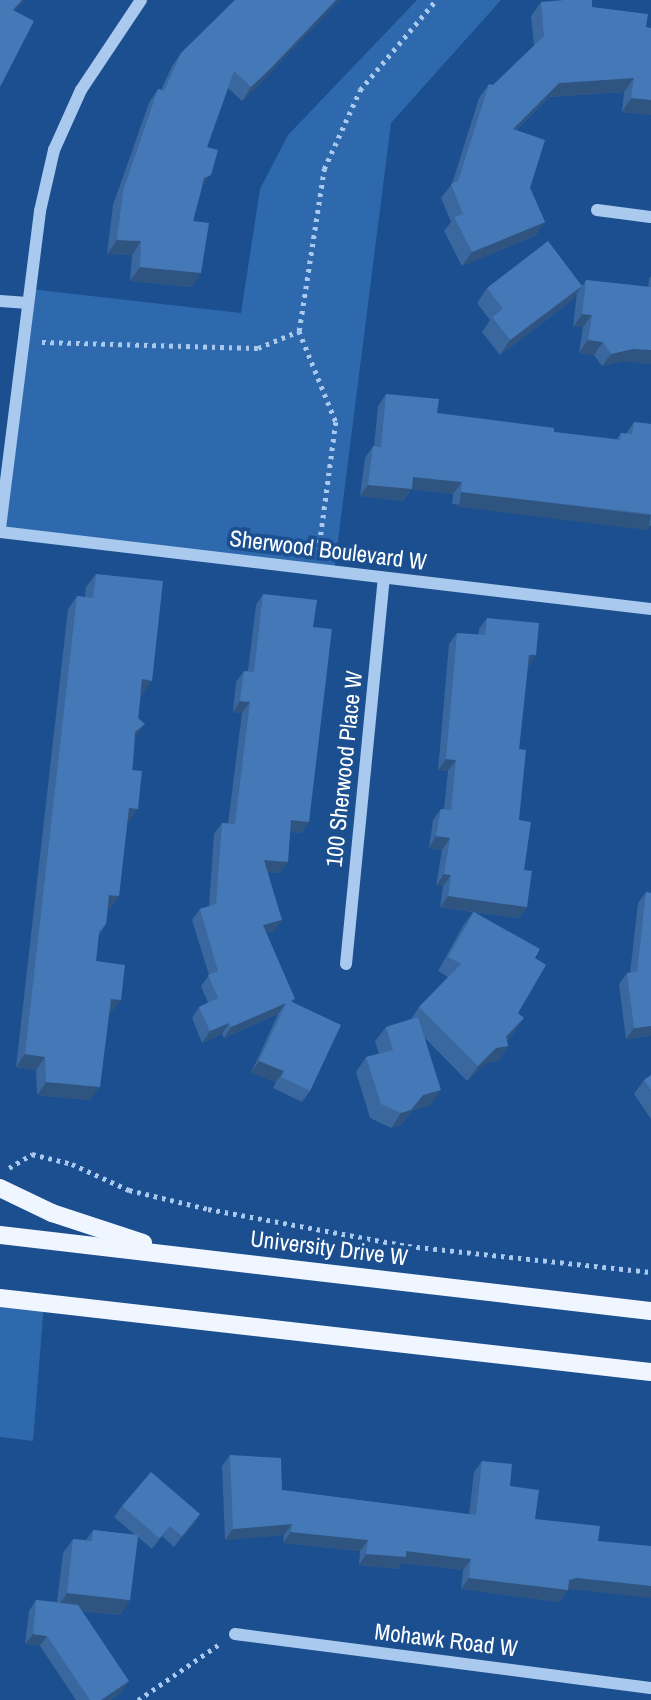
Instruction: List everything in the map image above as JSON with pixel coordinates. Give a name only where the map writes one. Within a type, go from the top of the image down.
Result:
[{"type":"main road","points":[[0,1188],[52,1213],[180,1255]]},
{"type":"main road","name":"University Drive W","points":[[0,1235],[651,1311]]},
{"type":"main road","points":[[0,1298],[651,1372]]},
{"type":"street","points":[[0,530],[40,211],[54,150],[81,90],[141,0]]},
{"type":"street","points":[[597,210],[651,217]]},
{"type":"street","points":[[0,301],[28,303]]},
{"type":"street","name":"Sherwood Boulevard W","points":[[0,530],[651,609]]},
{"type":"street","name":"100 Sherwood Place W","points":[[346,964],[383,578]]},
{"type":"street","name":"Mohawk Road W","points":[[235,1634],[651,1688]]},
{"type":"path","points":[[316,570],[336,422],[299,331],[324,169],[360,90],[436,0]]},
{"type":"path","points":[[23,341],[258,348],[299,331]]},
{"type":"path","points":[[0,1178],[18,1160],[32,1154],[72,1164],[129,1190],[208,1209],[408,1246],[651,1272]]},
{"type":"path","points":[[138,1700],[235,1634]]},
{"type":"shaded area","points":[[417,0],[501,0],[391,123],[334,572],[0,528],[30,289],[241,313],[260,189],[288,135]]},
{"type":"shaded area","points":[[0,1298],[44,1303],[33,1441],[0,1437]]},
{"type":"building","points":[[0,0],[22,0],[13,10],[34,21],[0,87]]},
{"type":"building","points":[[235,0],[336,0],[251,87],[234,71],[207,147],[218,150],[211,175],[204,178],[193,221],[209,223],[201,273],[140,267],[141,241],[117,240],[123,191],[158,89],[164,91],[181,53]]},
{"type":"building","points":[[592,0],[592,7],[648,14],[646,27],[651,28],[651,100],[631,98],[634,78],[559,83],[513,129],[545,140],[530,188],[545,222],[472,252],[454,217],[463,214],[451,184],[458,181],[489,84],[493,85],[544,36],[541,2]]},
{"type":"building","points":[[548,241],[582,286],[510,340],[492,317],[503,309],[487,288]]},
{"type":"building","points":[[586,280],[651,287],[651,350],[633,349],[611,354],[603,342],[588,340],[592,315],[582,314]]},
{"type":"building","points":[[386,394],[439,399],[437,413],[554,428],[554,432],[620,440],[621,433],[632,434],[634,422],[651,424],[651,514],[461,492],[462,482],[413,477],[412,489],[368,485],[373,446],[381,447]]},
{"type":"building","points":[[96,574],[163,581],[152,681],[142,679],[138,718],[145,724],[135,732],[132,770],[142,771],[138,809],[129,808],[119,896],[109,895],[106,924],[99,931],[96,961],[125,965],[121,1000],[111,999],[100,1087],[46,1082],[45,1057],[25,1054],[77,596],[93,598]]},
{"type":"building","points":[[263,594],[317,600],[313,627],[332,629],[309,822],[291,820],[288,862],[264,860],[282,920],[263,925],[295,999],[290,1001],[341,1025],[310,1091],[281,1077],[284,1071],[259,1061],[286,1003],[231,1027],[229,1023],[210,1031],[199,1007],[218,998],[208,975],[218,971],[200,909],[216,904],[222,823],[235,824],[250,702],[240,701],[244,671],[254,672]]},
{"type":"building","points":[[487,618],[539,623],[536,655],[529,655],[519,749],[526,750],[519,820],[531,822],[524,870],[532,871],[527,907],[448,896],[451,875],[444,874],[450,838],[436,836],[441,809],[451,810],[456,760],[446,759],[457,633],[485,635]]},
{"type":"building","points":[[646,892],[651,893],[651,1026],[634,1028],[627,973],[637,972]]},
{"type":"building","points":[[474,912],[540,949],[535,958],[546,965],[518,1013],[524,1018],[506,1036],[508,1046],[496,1048],[478,1066],[419,1007],[461,964],[448,957]]},
{"type":"building","points":[[418,1017],[441,1090],[423,1095],[411,1110],[401,1113],[381,1104],[366,1057],[393,1050],[386,1027]]},
{"type":"building","points":[[651,1075],[651,1090],[644,1080]]},
{"type":"building","points":[[230,1455],[281,1458],[282,1490],[476,1515],[482,1461],[512,1464],[510,1486],[539,1490],[535,1519],[600,1526],[598,1541],[651,1546],[651,1586],[577,1578],[569,1580],[568,1590],[469,1578],[471,1559],[406,1551],[406,1557],[366,1554],[368,1540],[291,1532],[292,1524],[233,1529]]},
{"type":"building","points":[[151,1472],[200,1514],[182,1536],[170,1526],[159,1538],[122,1506]]},
{"type":"building","points":[[93,1530],[138,1535],[130,1600],[67,1593],[73,1539],[92,1541]]},
{"type":"building","points":[[36,1600],[78,1605],[129,1681],[101,1700],[90,1700],[47,1636],[33,1634]]}]
